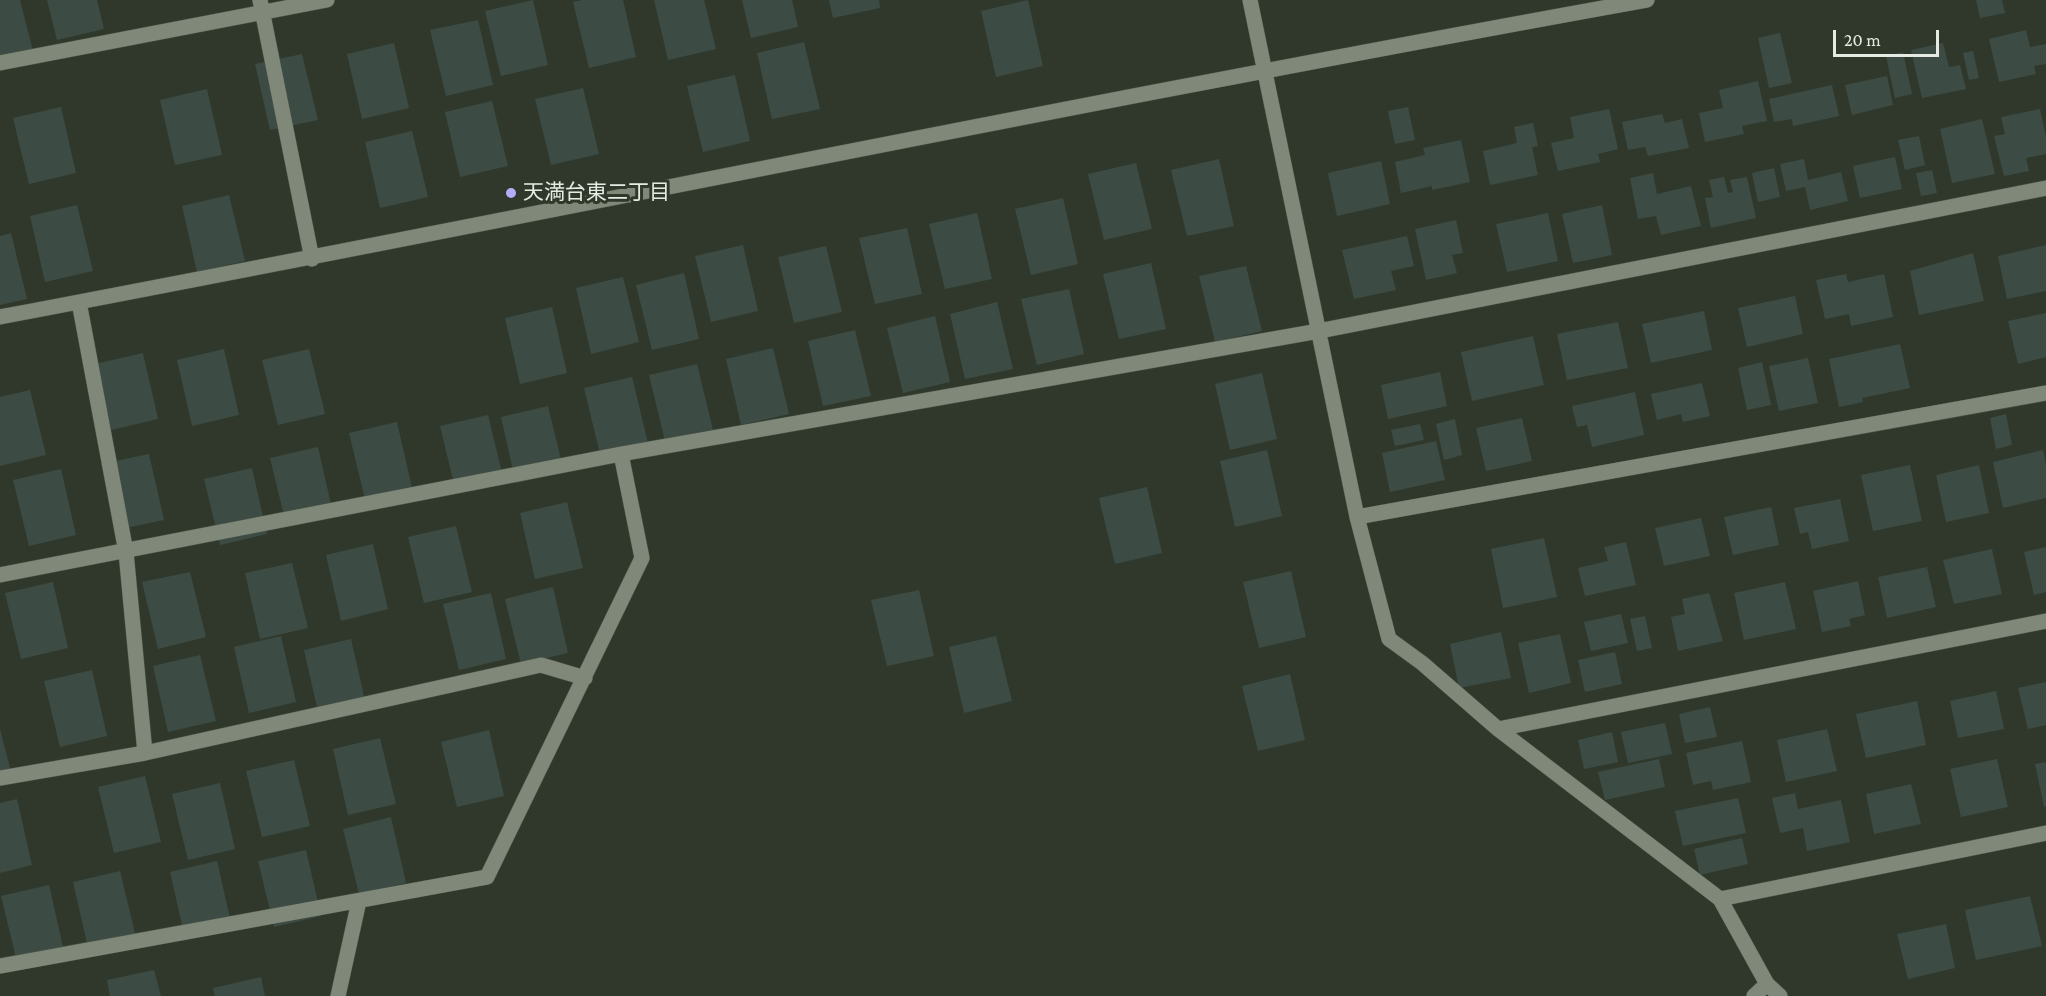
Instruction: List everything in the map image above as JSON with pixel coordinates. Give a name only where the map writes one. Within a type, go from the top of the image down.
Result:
[{"type":"street","points":[[0,63],[262,6],[327,0]]},
{"type":"street","points":[[1250,0],[1357,517],[1389,639],[1422,663],[1498,729],[1720,899],[1767,984],[1780,996]]},
{"type":"street","points":[[0,317],[312,259],[1263,69],[1647,0]]},
{"type":"street","points":[[262,6],[312,259]]},
{"type":"street","points":[[0,575],[621,454],[1319,331],[2046,189]]},
{"type":"street","points":[[79,302],[126,552],[145,753]]},
{"type":"street","points":[[1357,517],[2046,393]]},
{"type":"street","points":[[0,966],[487,877],[642,558],[621,454]]},
{"type":"street","points":[[1498,729],[2046,621]]},
{"type":"street","points":[[0,778],[145,753],[541,665],[585,678]]},
{"type":"street","points":[[1720,899],[2046,833]]},
{"type":"street","points":[[338,996],[359,901]]},
{"type":"street","points":[[1754,996],[1767,984]]},
{"type":"building","points":[[0,0],[20,0],[33,51],[0,59]]},
{"type":"building","points":[[47,0],[97,0],[104,29],[57,40]]},
{"type":"building","points":[[533,0],[548,65],[501,76],[485,11]]},
{"type":"building","points":[[623,0],[636,57],[589,68],[573,2]]},
{"type":"building","points":[[654,0],[704,0],[716,49],[668,60]]},
{"type":"building","points":[[742,0],[792,0],[798,27],[751,38]]},
{"type":"building","points":[[829,0],[879,0],[880,8],[833,18]]},
{"type":"building","points":[[1028,0],[1043,66],[996,77],[981,11]]},
{"type":"building","points":[[1976,0],[2002,0],[2005,13],[1980,18]]},
{"type":"building","points":[[478,20],[493,85],[446,96],[430,30]]},
{"type":"building","points":[[2026,30],[2030,47],[2046,44],[2046,64],[2034,66],[2036,74],[1999,82],[1989,39]]},
{"type":"building","points":[[1780,33],[1792,83],[1769,88],[1758,38]]},
{"type":"building","points":[[804,42],[820,109],[772,119],[757,53]]},
{"type":"building","points":[[394,43],[409,108],[362,119],[347,54]]},
{"type":"building","points":[[1943,43],[1949,67],[1960,65],[1966,89],[1922,98],[1911,50]]},
{"type":"building","points":[[1973,51],[1979,78],[1969,80],[1963,53]]},
{"type":"building","points":[[1903,52],[1912,94],[1895,98],[1886,56]]},
{"type":"building","points":[[302,54],[318,120],[270,130],[255,64]]},
{"type":"building","points":[[735,75],[750,141],[703,152],[687,86]]},
{"type":"building","points":[[1887,76],[1893,105],[1852,115],[1845,85]]},
{"type":"building","points":[[1758,81],[1767,121],[1742,126],[1744,134],[1705,142],[1699,113],[1723,108],[1719,90]]},
{"type":"building","points":[[1832,85],[1839,116],[1793,126],[1792,119],[1774,122],[1769,99]]},
{"type":"building","points":[[583,88],[599,154],[551,165],[535,99]]},
{"type":"building","points":[[207,89],[222,155],[175,165],[160,100]]},
{"type":"building","points":[[492,101],[508,166],[460,177],[445,112]]},
{"type":"building","points":[[61,107],[76,173],[29,184],[13,118]]},
{"type":"building","points":[[1408,107],[1415,140],[1395,144],[1388,111]]},
{"type":"building","points":[[1609,109],[1618,149],[1598,154],[1600,162],[1558,171],[1551,143],[1574,138],[1570,117]]},
{"type":"building","points":[[2040,109],[2046,136],[2046,154],[2026,158],[2029,171],[2004,176],[1994,136],[2005,134],[2001,117]]},
{"type":"building","points":[[1662,114],[1665,123],[1682,119],[1689,148],[1648,156],[1645,147],[1628,150],[1622,122]]},
{"type":"building","points":[[1982,119],[1995,174],[1952,183],[1940,129]]},
{"type":"building","points":[[1533,123],[1538,146],[1532,147],[1538,175],[1490,185],[1483,151],[1517,143],[1514,127]]},
{"type":"building","points":[[412,131],[428,197],[380,208],[365,142]]},
{"type":"building","points":[[1919,136],[1925,165],[1905,170],[1898,140]]},
{"type":"building","points":[[1461,140],[1470,182],[1432,190],[1432,186],[1401,193],[1395,162],[1425,155],[1423,148]]},
{"type":"building","points":[[1895,157],[1902,189],[1860,198],[1853,166]]},
{"type":"building","points":[[1219,159],[1234,226],[1187,236],[1171,170]]},
{"type":"building","points":[[1804,159],[1808,180],[1841,172],[1848,201],[1810,210],[1805,187],[1786,191],[1780,164]]},
{"type":"building","points":[[1381,161],[1390,204],[1337,216],[1328,173]]},
{"type":"building","points":[[1136,163],[1152,229],[1104,240],[1088,174]]},
{"type":"building","points":[[1774,168],[1780,197],[1758,202],[1752,173]]},
{"type":"building","points":[[1932,170],[1937,193],[1921,196],[1916,173]]},
{"type":"building","points":[[1653,173],[1657,194],[1691,186],[1701,226],[1661,235],[1656,216],[1638,219],[1630,178]]},
{"type":"building","points":[[1724,177],[1728,193],[1733,192],[1730,180],[1747,177],[1756,218],[1711,228],[1705,198],[1713,197],[1709,180]]},
{"type":"building","points":[[229,195],[245,261],[197,272],[182,206]]},
{"type":"building","points":[[1063,198],[1078,264],[1031,275],[1015,209]]},
{"type":"building","points":[[77,205],[93,271],[45,282],[30,216]]},
{"type":"building","points":[[1602,205],[1612,255],[1573,263],[1562,214]]},
{"type":"building","points":[[977,213],[992,279],[945,289],[929,224]]},
{"type":"building","points":[[1548,213],[1558,261],[1507,272],[1496,224]]},
{"type":"building","points":[[1456,220],[1463,253],[1452,255],[1457,273],[1426,280],[1415,229]]},
{"type":"building","points":[[907,228],[922,294],[875,304],[859,238]]},
{"type":"building","points":[[11,233],[27,299],[0,305],[0,236]]},
{"type":"building","points":[[1407,236],[1414,266],[1391,271],[1396,290],[1354,299],[1342,250]]},
{"type":"building","points":[[743,245],[758,311],[711,322],[695,256]]},
{"type":"building","points":[[2046,245],[2046,291],[2007,299],[1998,256]]},
{"type":"building","points":[[826,246],[842,312],[794,323],[778,257]]},
{"type":"building","points":[[1973,253],[1984,301],[1919,315],[1910,271]]},
{"type":"building","points":[[1151,263],[1166,329],[1119,339],[1103,274]]},
{"type":"building","points":[[1246,266],[1262,331],[1215,342],[1199,276]]},
{"type":"building","points":[[684,273],[699,339],[652,350],[636,285]]},
{"type":"building","points":[[1846,274],[1848,282],[1884,274],[1893,317],[1851,326],[1849,314],[1825,319],[1816,280]]},
{"type":"building","points":[[623,277],[639,342],[591,354],[576,288]]},
{"type":"building","points":[[1069,289],[1084,354],[1037,365],[1021,299]]},
{"type":"building","points":[[1795,296],[1803,334],[1747,347],[1738,308]]},
{"type":"building","points":[[997,302],[1013,369],[965,379],[950,314]]},
{"type":"building","points":[[552,307],[567,373],[520,384],[505,318]]},
{"type":"building","points":[[1704,311],[1712,350],[1651,363],[1642,324]]},
{"type":"building","points":[[2046,313],[2046,357],[2018,364],[2008,321]]},
{"type":"building","points":[[935,316],[950,382],[903,393],[887,328]]},
{"type":"building","points":[[1618,322],[1628,368],[1567,380],[1557,334]]},
{"type":"building","points":[[855,330],[871,396],[823,406],[808,341]]},
{"type":"building","points":[[1533,336],[1544,385],[1472,401],[1461,352]]},
{"type":"building","points":[[1900,344],[1910,388],[1862,398],[1863,402],[1839,407],[1829,359]]},
{"type":"building","points":[[773,348],[789,414],[741,425],[726,359]]},
{"type":"building","points":[[224,349],[239,415],[192,426],[177,360]]},
{"type":"building","points":[[309,349],[325,414],[278,425],[262,360]]},
{"type":"building","points":[[143,353],[158,419],[111,430],[95,364]]},
{"type":"building","points":[[1808,358],[1818,403],[1779,411],[1769,366]]},
{"type":"building","points":[[1762,362],[1771,405],[1747,410],[1738,368]]},
{"type":"building","points":[[697,364],[713,430],[665,441],[649,375]]},
{"type":"building","points":[[1440,372],[1447,406],[1388,419],[1381,385]]},
{"type":"building","points":[[1262,373],[1277,439],[1230,450],[1215,384]]},
{"type":"building","points":[[632,377],[648,443],[600,454],[584,388]]},
{"type":"building","points":[[1702,383],[1710,416],[1683,422],[1681,414],[1657,420],[1651,394]]},
{"type":"building","points":[[30,390],[46,455],[0,466],[0,397]]},
{"type":"building","points":[[1635,392],[1644,435],[1592,447],[1587,425],[1577,427],[1572,406]]},
{"type":"building","points":[[548,406],[564,472],[516,483],[501,417]]},
{"type":"building","points":[[2006,414],[2012,445],[1996,449],[1990,418]]},
{"type":"building","points":[[488,415],[504,481],[456,492],[440,426]]},
{"type":"building","points":[[1522,418],[1532,461],[1486,471],[1476,428]]},
{"type":"building","points":[[1455,419],[1462,455],[1444,460],[1436,424]]},
{"type":"building","points":[[397,422],[412,488],[365,499],[349,433]]},
{"type":"building","points":[[1420,424],[1424,440],[1395,446],[1391,430]]},
{"type":"building","points":[[1436,441],[1445,480],[1390,492],[1382,453]]},
{"type":"building","points":[[318,447],[333,513],[286,524],[270,458]]},
{"type":"building","points":[[1267,450],[1282,516],[1235,527],[1220,461]]},
{"type":"building","points":[[2043,450],[2046,464],[2046,498],[2003,508],[1993,462]]},
{"type":"building","points":[[149,454],[164,520],[116,530],[101,464]]},
{"type":"building","points":[[1910,465],[1922,521],[1873,531],[1861,475]]},
{"type":"building","points":[[1979,465],[1989,513],[1946,522],[1936,475]]},
{"type":"building","points":[[252,468],[267,534],[220,545],[204,479]]},
{"type":"building","points":[[61,469],[76,535],[29,546],[13,480]]},
{"type":"building","points":[[1147,487],[1162,553],[1115,564],[1099,498]]},
{"type":"building","points":[[1840,499],[1849,541],[1812,549],[1808,532],[1800,534],[1794,508]]},
{"type":"building","points":[[567,502],[583,568],[535,579],[520,513]]},
{"type":"building","points":[[1771,507],[1779,545],[1733,555],[1724,517]]},
{"type":"building","points":[[1701,518],[1710,556],[1664,566],[1655,528]]},
{"type":"building","points":[[456,526],[472,592],[424,603],[408,537]]},
{"type":"building","points":[[1544,538],[1557,597],[1503,608],[1491,549]]},
{"type":"building","points":[[1626,542],[1636,585],[1585,596],[1578,568],[1608,561],[1604,547]]},
{"type":"building","points":[[373,544],[388,609],[341,621],[326,555]]},
{"type":"building","points":[[2046,547],[2046,592],[2034,595],[2024,552]]},
{"type":"building","points":[[1992,549],[2002,594],[1954,604],[1943,560]]},
{"type":"building","points":[[292,563],[308,628],[260,639],[245,573]]},
{"type":"building","points":[[1927,567],[1936,607],[1887,618],[1878,577]]},
{"type":"building","points":[[1291,571],[1306,637],[1259,648],[1243,582]]},
{"type":"building","points":[[190,572],[206,637],[158,649],[142,582]]},
{"type":"building","points":[[1858,581],[1865,615],[1849,619],[1851,626],[1822,632],[1813,591]]},
{"type":"building","points":[[53,582],[68,648],[21,659],[5,593]]},
{"type":"building","points":[[1785,582],[1796,629],[1744,640],[1734,593]]},
{"type":"building","points":[[553,587],[568,653],[521,664],[505,599]]},
{"type":"building","points":[[919,590],[934,656],[887,666],[871,600]]},
{"type":"building","points":[[491,593],[506,659],[459,670],[443,604]]},
{"type":"building","points":[[1709,593],[1723,641],[1678,651],[1671,617],[1685,614],[1682,599]]},
{"type":"building","points":[[1621,614],[1628,643],[1591,651],[1584,622]]},
{"type":"building","points":[[1645,616],[1652,648],[1637,651],[1630,619]]},
{"type":"building","points":[[1501,632],[1511,678],[1459,688],[1450,644]]},
{"type":"building","points":[[1560,634],[1571,683],[1529,693],[1518,643]]},
{"type":"building","points":[[281,636],[296,702],[249,713],[234,647]]},
{"type":"building","points":[[996,636],[1012,701],[964,713],[949,647]]},
{"type":"building","points":[[351,639],[366,705],[319,716],[304,650]]},
{"type":"building","points":[[1615,652],[1622,684],[1585,692],[1578,660]]},
{"type":"building","points":[[200,655],[216,721],[168,732],[153,666]]},
{"type":"building","points":[[92,670],[107,736],[60,747],[44,681]]},
{"type":"building","points":[[1290,674],[1305,740],[1258,751],[1242,686]]},
{"type":"building","points":[[2046,682],[2046,725],[2028,729],[2018,688]]},
{"type":"building","points":[[1996,691],[2004,729],[1958,738],[1950,701]]},
{"type":"building","points":[[1917,701],[1926,745],[1866,758],[1856,714]]},
{"type":"building","points":[[1710,707],[1717,737],[1685,743],[1679,714]]},
{"type":"building","points":[[1665,723],[1672,754],[1628,763],[1621,732]]},
{"type":"building","points":[[0,729],[11,772],[0,775]]},
{"type":"building","points":[[1827,729],[1837,771],[1786,782],[1777,740]]},
{"type":"building","points":[[489,730],[504,796],[457,807],[441,742]]},
{"type":"building","points":[[1612,732],[1618,762],[1584,769],[1578,740]]},
{"type":"building","points":[[380,738],[396,804],[348,815],[333,749]]},
{"type":"building","points":[[1742,741],[1751,782],[1713,790],[1711,781],[1693,785],[1686,753]]},
{"type":"building","points":[[1659,759],[1665,787],[1605,800],[1598,772]]},
{"type":"building","points":[[1997,759],[2008,807],[1961,817],[1950,769]]},
{"type":"building","points":[[294,760],[310,826],[262,837],[246,771]]},
{"type":"building","points":[[2046,762],[2046,806],[2044,807],[2035,764]]},
{"type":"building","points":[[145,776],[161,842],[114,853],[98,787]]},
{"type":"building","points":[[220,783],[235,849],[188,860],[172,794]]},
{"type":"building","points":[[1911,784],[1921,824],[1874,834],[1866,794]]},
{"type":"building","points":[[1795,793],[1798,809],[1841,800],[1850,842],[1807,851],[1803,828],[1780,833],[1772,798]]},
{"type":"building","points":[[1738,798],[1746,833],[1683,846],[1675,811]]},
{"type":"building","points":[[17,799],[32,865],[0,873],[0,803]]},
{"type":"building","points":[[391,817],[406,883],[359,894],[343,829]]},
{"type":"building","points":[[1742,838],[1748,864],[1700,875],[1694,849]]},
{"type":"building","points":[[306,850],[321,916],[274,927],[258,861]]},
{"type":"building","points":[[217,861],[232,927],[185,938],[170,872]]},
{"type":"building","points":[[120,871],[136,937],[88,948],[73,882]]},
{"type":"building","points":[[49,885],[64,951],[17,962],[1,896]]},
{"type":"building","points":[[2030,896],[2042,946],[1976,960],[1965,910]]},
{"type":"building","points":[[1946,924],[1955,968],[1908,979],[1897,934]]},
{"type":"building","points":[[154,970],[161,996],[110,996],[107,980]]},
{"type":"building","points":[[261,977],[265,996],[215,996],[213,988]]},
{"type":"place","name":"天満台東二丁目","points":[[511,193]]}]
